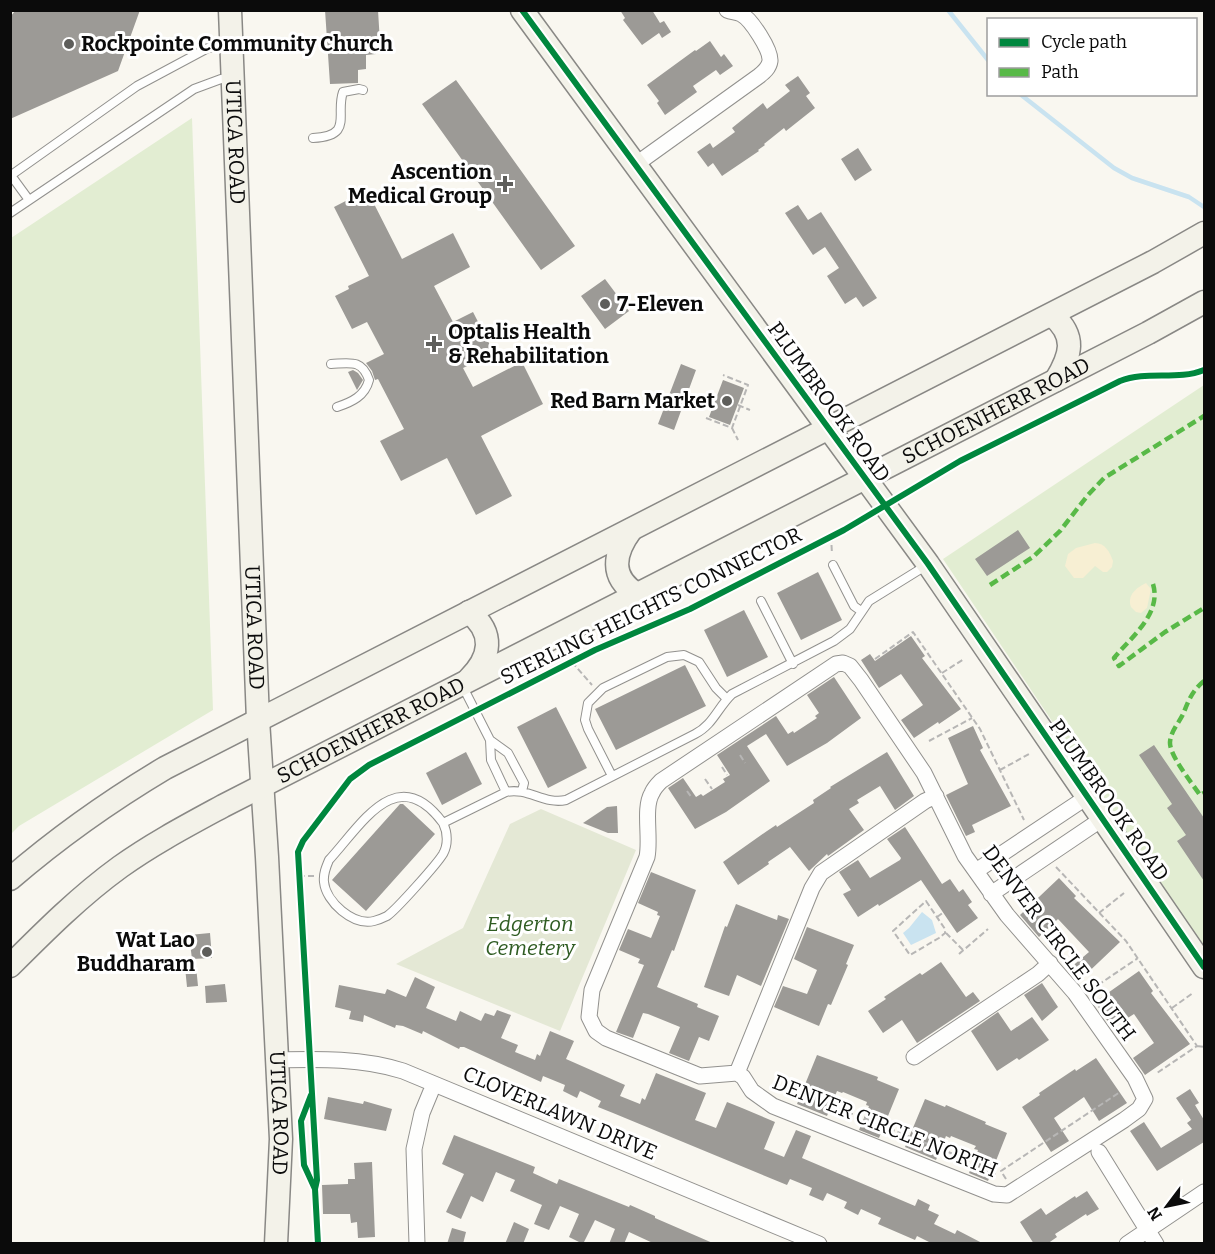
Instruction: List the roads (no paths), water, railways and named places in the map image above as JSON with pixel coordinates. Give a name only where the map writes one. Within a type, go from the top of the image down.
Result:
[{"type":"main road","name":"UTICA ROAD","points":[[230,10],[261,787],[267,857],[281,1139],[276,1244]]},
{"type":"main road","name":"PLUMBROOK ROAD","points":[[522,10],[928,564],[1204,967]]},
{"type":"main road","points":[[10,879],[53,843],[111,800],[165,768],[1052,315],[1204,233]]},
{"type":"main road","name":"SCHOENHERR ROAD","points":[[10,966],[77,900],[119,867],[171,834],[1204,302]]},
{"type":"main road","points":[[1052,315],[1066,330],[1069,344],[1067,360],[1056,380]]},
{"type":"main road","points":[[631,530],[620,547],[617,566],[624,584],[637,594]]},
{"type":"main road","points":[[464,682],[481,664],[487,647],[485,630],[469,612]]},
{"type":"street","points":[[635,165],[759,76],[769,66],[770,60],[766,45],[748,20],[740,13],[727,10]]},
{"type":"street","name":"DENVER CIRCLE SOUTH","points":[[737,1073],[700,1076],[606,1038],[596,1031],[592,1024],[589,1011],[592,990],[647,857],[650,845],[648,812],[651,794],[661,781],[836,664],[843,663],[850,666],[861,680],[924,773],[958,843],[975,871],[1007,915],[1075,993],[1135,1078],[1145,1099],[1139,1109],[1124,1120],[1008,1189]]},
{"type":"street","points":[[737,1073],[812,888],[821,873],[925,801],[936,796]]},
{"type":"street","points":[[975,871],[1087,797]]},
{"type":"street","points":[[991,894],[1102,819]]},
{"type":"street","points":[[914,1057],[1029,980],[1050,963]]},
{"type":"street","name":"CLOVERLAWN DRIVE","points":[[277,1060],[366,1062],[403,1071],[819,1244]]},
{"type":"street","name":"DENVER CIRCLE NORTH","points":[[737,1073],[752,1091],[773,1106],[994,1194],[1008,1189]]},
{"type":"street","points":[[417,1244],[414,1149],[422,1113],[434,1084]]},
{"type":"street","points":[[1099,1152],[1156,1244]]},
{"type":"street","points":[[1127,1244],[1204,1192]]},
{"type":"lane","points":[[29,200],[11,175],[137,86],[208,48],[232,45]]},
{"type":"lane","points":[[10,213],[194,89],[221,79],[233,78]]},
{"type":"lane","points":[[313,138],[329,136],[340,125],[343,92],[363,90]]},
{"type":"lane","points":[[331,364],[358,364],[363,367],[369,380],[365,392],[337,407]]},
{"type":"lane","points":[[443,823],[506,792],[522,791],[546,801],[566,800],[702,730],[713,720],[727,699],[739,690],[793,664],[844,634],[850,629],[861,610],[875,596],[928,564]]},
{"type":"lane","points":[[833,565],[854,606],[861,610]]},
{"type":"lane","points":[[761,601],[793,664]]},
{"type":"lane","points":[[612,776],[585,720],[588,703],[597,692],[667,657],[684,655],[699,662],[716,688],[727,699]]},
{"type":"lane","points":[[464,682],[490,740],[491,760],[506,792]]},
{"type":"lane","points":[[490,740],[508,753],[524,783],[522,791]]},
{"type":"lane","points":[[392,797],[411,797],[435,814],[443,823],[447,839],[443,854],[387,916],[373,922],[360,921],[348,915],[329,896],[324,882],[324,871],[329,860],[384,801],[392,797]]},
{"type":"water","points":[[922,912],[932,920],[936,933],[911,945],[903,933]]},
{"type":"waterway","points":[[948,10],[987,59]]},
{"type":"waterway","points":[[1023,96],[1114,168],[1132,178],[1189,197],[1204,207]]},
{"type":"place","name":"Rockpointe Community Church","points":[[69,44]]},
{"type":"place","name":"Ascention Medical Group","points":[[505,184]]},
{"type":"place","name":"7-Eleven","points":[[605,304]]},
{"type":"place","name":"Optalis Health & Rehabilitation","points":[[434,344]]},
{"type":"place","name":"Red Barn Market","points":[[727,401]]},
{"type":"place","name":"Wat Lao Buddharam","points":[[207,952]]},
{"type":"park label","name":"Edgerton Cemetery","points":[[530,936]]}]
